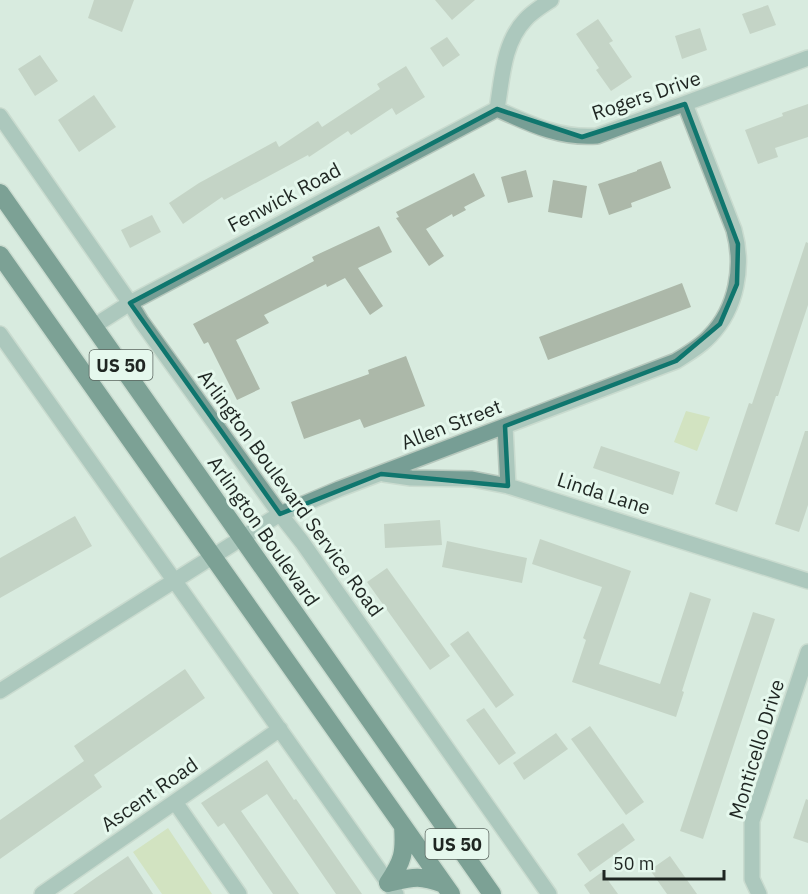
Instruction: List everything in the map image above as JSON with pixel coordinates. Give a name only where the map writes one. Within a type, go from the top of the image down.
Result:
[{"type":"highway","name":"Arlington Boulevard","points":[[0,193],[492,894]]},
{"type":"highway","name":"US 50","points":[[0,255],[447,889]]},
{"type":"highway","points":[[392,889],[404,849],[403,826]]},
{"type":"highway","points":[[392,889],[413,877],[428,879],[447,889]]},
{"type":"street","points":[[497,109],[510,44],[516,31],[532,13],[551,0]]},
{"type":"street","name":"Rogers Drive","points":[[497,109],[565,136],[597,136],[808,58]]},
{"type":"street","name":"Allen Street","points":[[0,691],[280,514],[339,489],[676,361],[696,349],[711,336],[731,304],[737,284],[739,262],[734,230],[685,105]]},
{"type":"street","name":"Fenwick Road","points":[[94,327],[130,303],[497,109]]},
{"type":"street","name":"Arlington Boulevard Service Road","points":[[0,116],[141,321],[302,542],[549,894]]},
{"type":"street","points":[[0,334],[392,889]]},
{"type":"street","points":[[505,426],[508,486]]},
{"type":"street","name":"Linda Lane","points":[[381,474],[411,478],[472,479],[508,486],[808,581]]},
{"type":"street","name":"Monticello Drive","points":[[759,894],[752,879],[752,821],[808,652]]},
{"type":"street","name":"Ascent Road","points":[[42,894],[280,729]]},
{"type":"street","points":[[175,802],[239,894]]},
{"type":"highlighted area","points":[[685,104],[738,244],[737,284],[720,324],[676,361],[505,426],[508,486],[381,474],[280,514],[130,303],[497,109],[582,137]]},
{"type":"green space","points":[[686,411],[710,417],[697,451],[674,442]]},
{"type":"green space","points":[[168,828],[212,894],[162,894],[133,852]]},
{"type":"building","points":[[94,0],[134,0],[122,32],[88,18]]},
{"type":"building","points":[[435,0],[475,0],[452,20]]},
{"type":"building","points":[[768,5],[776,25],[750,34],[742,14]]},
{"type":"building","points":[[598,19],[613,41],[609,43],[632,77],[611,91],[596,70],[599,68],[576,34]]},
{"type":"building","points":[[700,28],[707,50],[682,59],[675,36]]},
{"type":"building","points":[[447,37],[460,55],[443,67],[430,48]]},
{"type":"building","points":[[40,55],[58,81],[35,96],[18,69]]},
{"type":"building","points":[[406,66],[425,97],[396,115],[392,108],[351,135],[348,131],[309,157],[308,155],[224,200],[222,197],[183,224],[169,203],[199,183],[276,141],[279,147],[318,121],[322,127],[380,89],[377,84]]},
{"type":"building","points":[[94,95],[116,127],[79,152],[58,120]]},
{"type":"building","points":[[808,104],[808,137],[775,148],[778,157],[758,164],[745,130]]},
{"type":"building","points":[[661,161],[671,188],[631,203],[632,207],[609,215],[598,184]]},
{"type":"building","points":[[526,170],[533,197],[508,203],[501,177]]},
{"type":"building","points":[[474,173],[485,196],[464,207],[466,210],[453,217],[452,214],[426,229],[444,256],[429,266],[396,218],[399,217],[396,212]]},
{"type":"building","points":[[553,180],[587,186],[582,218],[548,212]]},
{"type":"building","points":[[152,215],[161,232],[130,248],[121,230]]},
{"type":"building","points":[[379,226],[392,252],[358,268],[383,306],[370,315],[345,278],[327,287],[326,284],[264,315],[269,323],[236,340],[260,389],[237,400],[208,342],[204,344],[193,324],[314,261],[312,257]]},
{"type":"building","points":[[806,242],[808,243],[808,305],[737,512],[715,504],[749,403],[752,404]]},
{"type":"building","points":[[682,283],[691,307],[548,360],[539,337]]},
{"type":"building","points":[[406,356],[425,406],[364,428],[360,419],[304,439],[291,402],[369,374],[368,370]]},
{"type":"building","points":[[805,431],[808,431],[808,505],[799,532],[775,524]]},
{"type":"building","points":[[601,446],[680,472],[673,495],[593,468]]},
{"type":"building","points":[[75,516],[92,546],[0,598],[0,558]]},
{"type":"building","points":[[440,520],[442,545],[385,548],[384,524]]},
{"type":"building","points":[[540,539],[631,571],[599,664],[660,684],[690,592],[711,599],[676,717],[572,682],[586,640],[583,638],[602,587],[532,564]]},
{"type":"building","points":[[447,541],[527,558],[522,583],[442,567]]},
{"type":"building","points":[[387,568],[450,656],[430,670],[367,582]]},
{"type":"building","points":[[753,612],[775,619],[703,839],[680,831]]},
{"type":"building","points":[[468,631],[514,695],[496,708],[450,644]]},
{"type":"building","points":[[185,669],[205,698],[94,775],[102,787],[0,859],[0,820],[84,761],[74,746]]},
{"type":"building","points":[[484,708],[516,753],[499,765],[466,720]]},
{"type":"building","points":[[590,726],[644,802],[626,815],[571,739]]},
{"type":"building","points":[[556,733],[568,749],[524,780],[513,763]]},
{"type":"building","points":[[267,760],[362,894],[336,894],[267,794],[241,811],[299,894],[273,894],[224,823],[218,827],[201,803]]},
{"type":"building","points":[[806,799],[808,800],[808,843],[793,838]]},
{"type":"building","points":[[623,823],[635,840],[590,872],[577,854]]},
{"type":"building","points":[[128,856],[153,894],[73,894],[97,877]]},
{"type":"building","points":[[670,856],[697,894],[667,894],[650,870]]},
{"type":"building","points":[[602,872],[618,894],[590,894],[584,885]]}]
